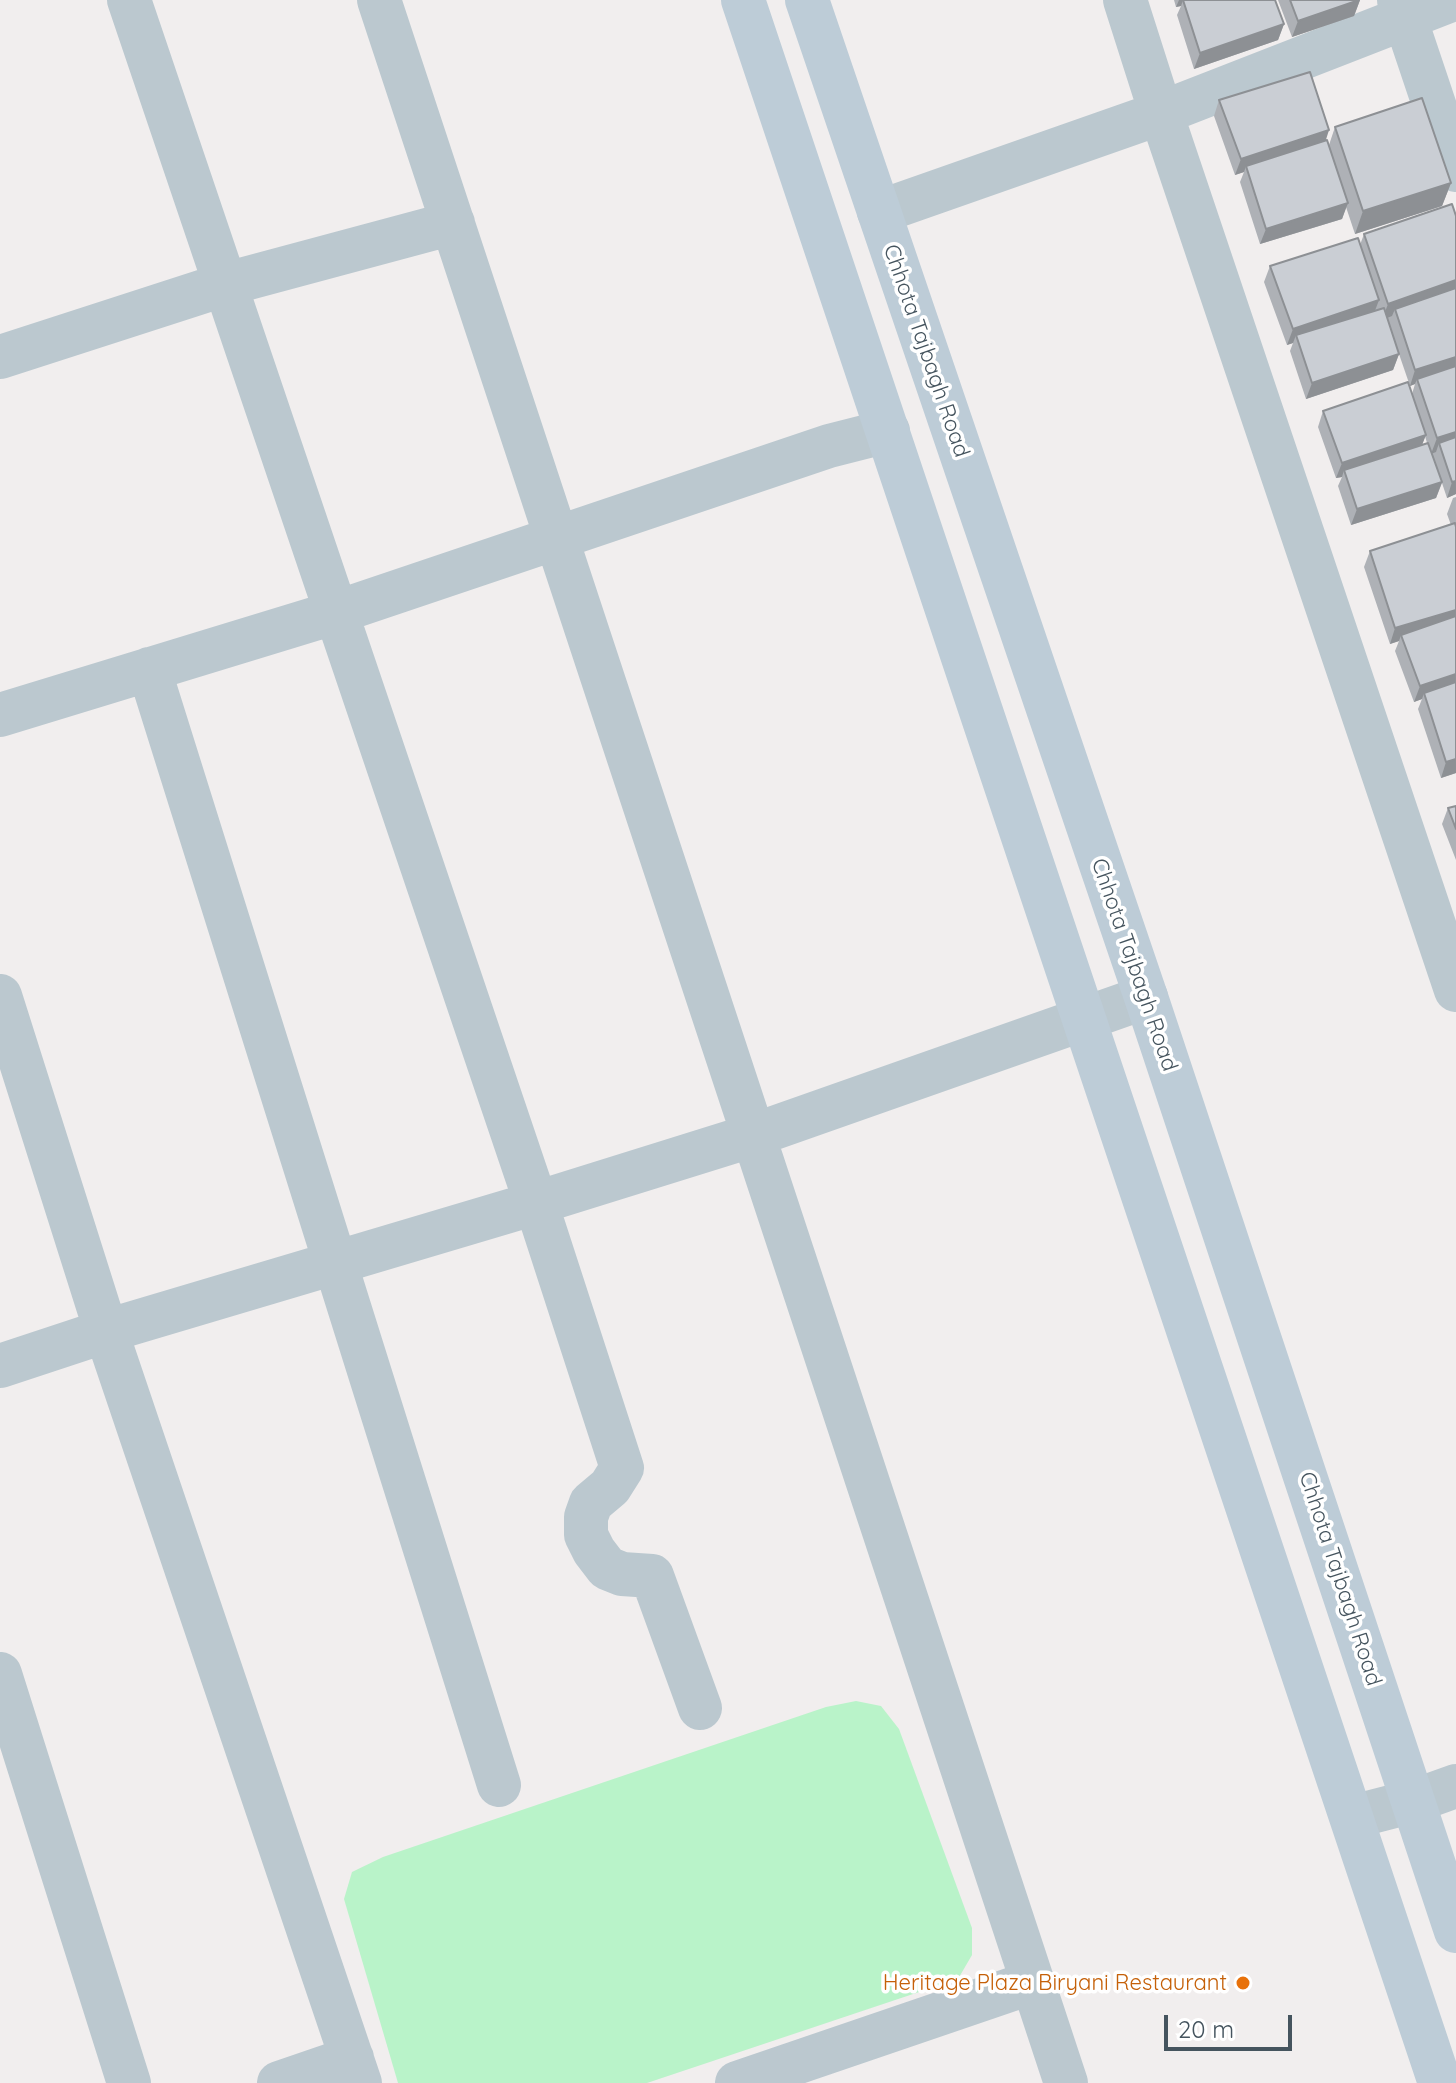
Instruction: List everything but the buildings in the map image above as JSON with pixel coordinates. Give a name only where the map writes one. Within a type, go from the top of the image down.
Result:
[{"type":"main road","points":[[743,0],[1440,2083]]},
{"type":"main road","name":"Chhota Tajbagh Road","points":[[807,0],[1146,997],[1456,1931]]},
{"type":"street","points":[[129,0],[536,1203],[622,1468],[610,1487],[591,1503],[586,1517],[586,1535],[607,1568],[622,1574],[652,1576],[700,1708]]},
{"type":"street","points":[[379,0],[1066,2083]]},
{"type":"street","points":[[1125,0],[1456,990]]},
{"type":"street","points":[[879,212],[1161,113],[1402,8],[1451,0]]},
{"type":"street","points":[[1402,8],[1456,170]]},
{"type":"street","points":[[0,357],[226,284],[453,223]]},
{"type":"street","points":[[0,715],[337,612],[829,446],[888,431]]},
{"type":"street","points":[[149,669],[499,1785]]},
{"type":"street","points":[[0,996],[106,1331],[356,2071],[279,2083]]},
{"type":"street","points":[[0,1366],[106,1331],[754,1135],[1146,997]]},
{"type":"street","points":[[0,1674],[129,2083]]},
{"type":"street","points":[[1352,1817],[1456,1786]]},
{"type":"street","points":[[737,2083],[819,2070],[1033,1982]]},
{"type":"green space","points":[[856,1701],[881,1706],[899,1729],[972,1928],[972,1955],[958,1979],[647,2083],[398,2083],[344,1899],[352,1872],[383,1857],[826,1707]]},
{"type":"place","name":"Heritage Plaza Biryani Restaurant","points":[[1243,1983]]}]
